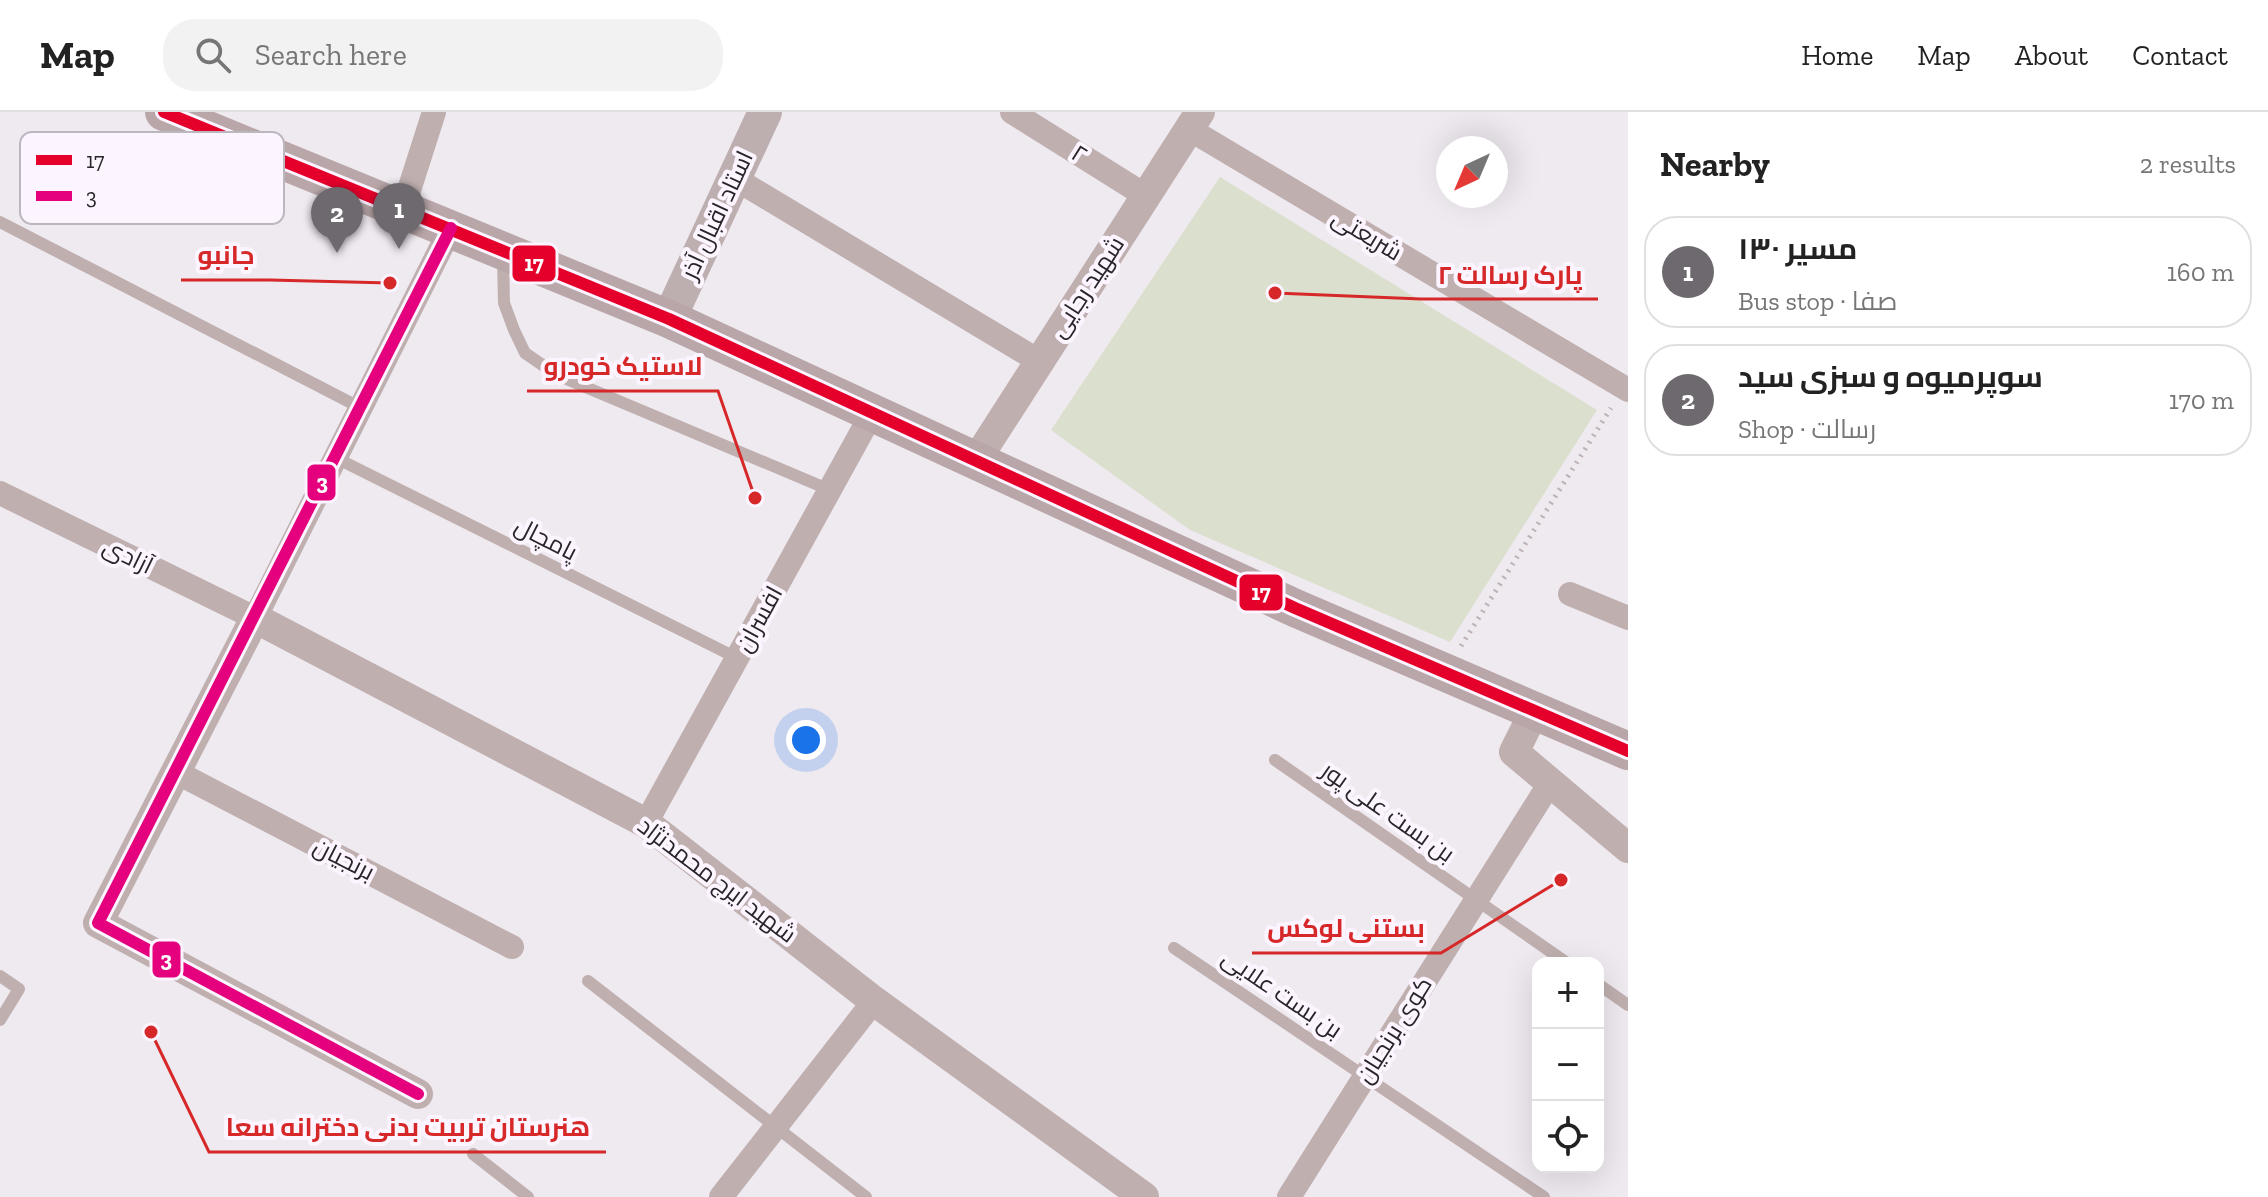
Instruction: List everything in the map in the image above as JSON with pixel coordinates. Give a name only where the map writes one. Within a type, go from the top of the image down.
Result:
[{"type":"main road","points":[[164,112],[213,132]]},
{"type":"main road","name":"استاد اقبال آذر","points":[[669,319],[765,112]]},
{"type":"main road","points":[[284,161],[669,319],[871,415],[1444,674],[1628,751]]},
{"type":"street","points":[[403,209],[434,112]]},
{"type":"street","name":"۲","points":[[1012,112],[1146,196]]},
{"type":"street","name":"شهید رجایی","points":[[975,462],[1194,120]]},
{"type":"street","name":"شریعتی","points":[[1194,120],[1626,389]]},
{"type":"street","points":[[734,178],[1039,361]]},
{"type":"street","points":[[418,1094],[98,923],[451,228]]},
{"type":"street","name":"افسران","points":[[646,823],[871,415]]},
{"type":"street","name":"آزادی","points":[[0,493],[255,618]]},
{"type":"street","points":[[1570,594],[1628,618]]},
{"type":"street","name":"شهید ایرج محمدنژاد","points":[[255,618],[646,823],[874,1001],[1144,1197]]},
{"type":"street","points":[[1534,712],[1514,752],[1628,848]]},
{"type":"street","name":"برنجیان","points":[[176,772],[512,947]]},
{"type":"street","name":"کوی برنجیان","points":[[1289,1197],[1550,783]]},
{"type":"street","points":[[721,1197],[874,1001]]},
{"type":"lane","points":[[0,222],[361,408]]},
{"type":"lane","points":[[503,250],[504,303],[525,353],[557,375],[830,490]]},
{"type":"lane","name":"پامچال","points":[[336,458],[737,658]]},
{"type":"lane","name":"بن بست علی پور","points":[[1275,760],[1558,957]]},
{"type":"lane","name":"بن بست علایی","points":[[1174,948],[1544,1197]]},
{"type":"lane","points":[[0,976],[19,989],[0,1020]]},
{"type":"lane","points":[[588,981],[866,1197]]},
{"type":"lane","points":[[1604,988],[1628,1005]]},
{"type":"lane","points":[[473,1154],[528,1197]]},
{"type":"path","points":[[1444,674],[1626,389]]},
{"type":"green space","points":[[1220,177],[1597,410],[1450,642],[1190,530],[1051,430]]},
{"type":"transit line","name":"17","points":[[164,112],[213,132]]},
{"type":"transit line","name":"17","points":[[284,161],[669,319],[1295,608],[1628,751]]},
{"type":"transit line","name":"3","points":[[418,1094],[98,923],[451,228]]},
{"type":"place","name":"مسیر ۱۳۰","points":[[399,249]]},
{"type":"place","name":"سوپرمیوه و سبزی سید","points":[[337,253]]},
{"type":"place","name":"جانبو","points":[[390,283]]},
{"type":"place","name":"پارک رسالت ۲","points":[[1275,293]]},
{"type":"place","name":"لاستیک خودرو","points":[[755,498]]},
{"type":"place","name":"بستنی لوکس","points":[[1561,880]]},
{"type":"place","name":"هنرستان تربیت بدنی دخترانه سعا","points":[[151,1032]]}]
